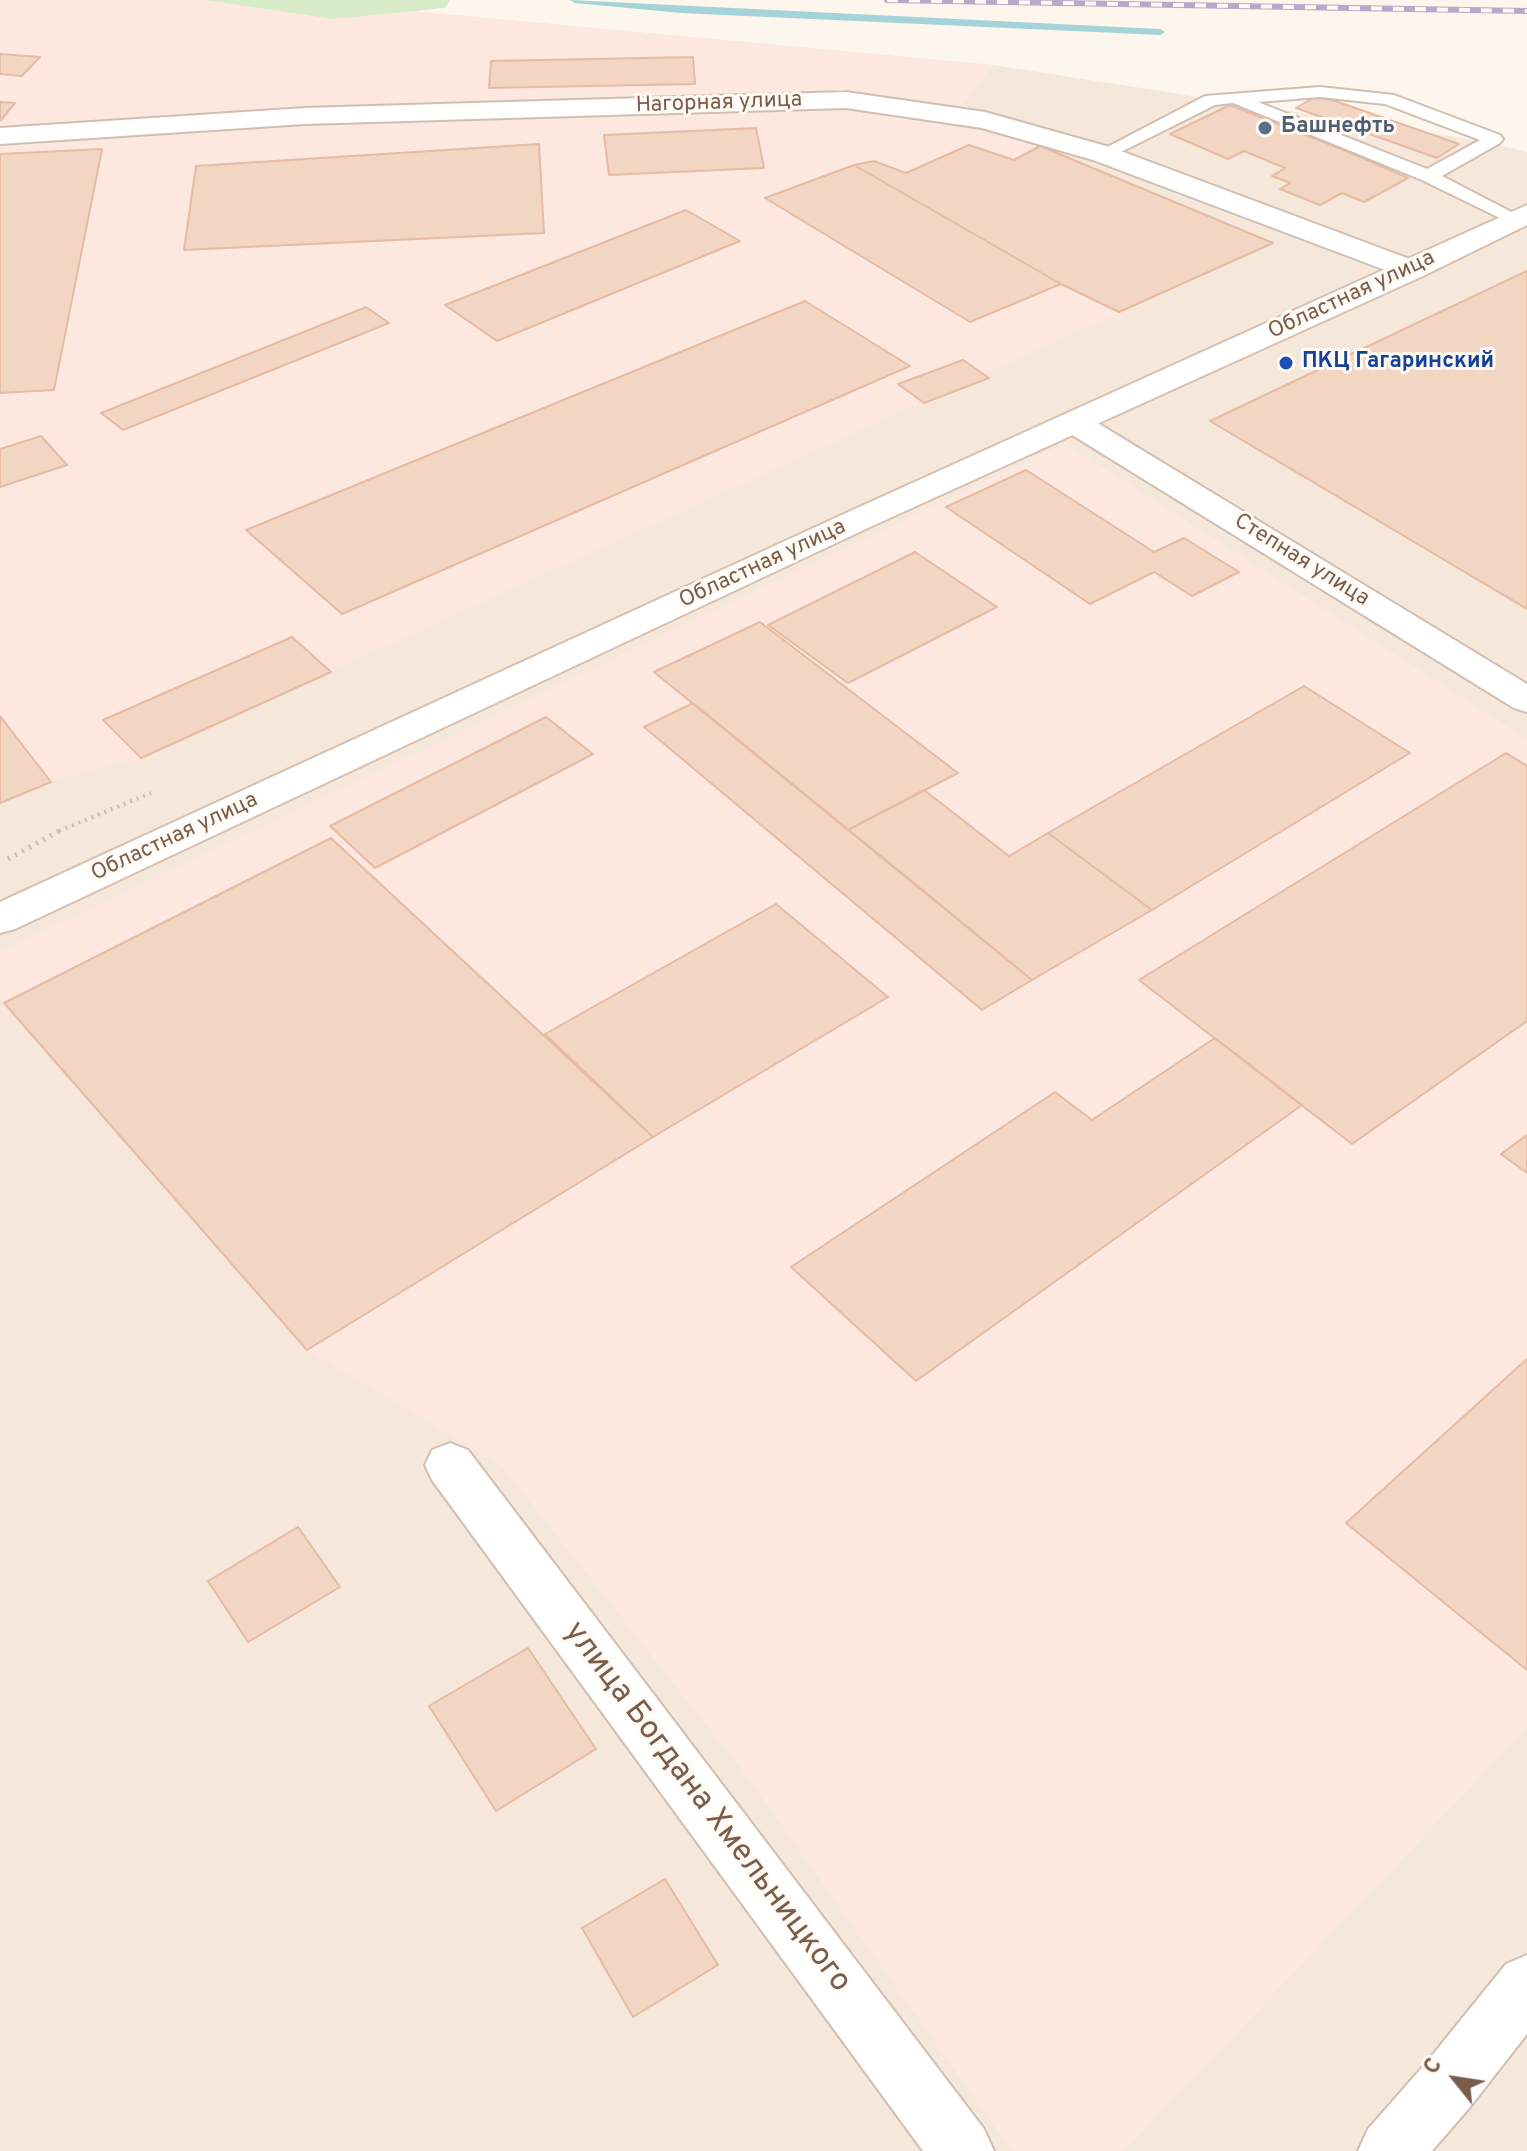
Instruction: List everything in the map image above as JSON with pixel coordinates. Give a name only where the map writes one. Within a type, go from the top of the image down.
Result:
[{"type":"street","name":"Нагорная улица","points":[[0,136],[305,116],[846,100],[985,120],[1103,154],[1412,270]]},
{"type":"street","name":"Областная улица","points":[[0,919],[844,527],[1412,270],[1522,216]]},
{"type":"street","name":"Степная улица","points":[[1075,423],[1527,700]]},
{"type":"street","name":"улица Богдана Хмельницкого","points":[[450,1465],[962,2151]]},
{"type":"street","points":[[1390,2151],[1448,2085],[1527,1985]]},
{"type":"lane","points":[[1103,154],[1211,100],[1231,96],[1320,92],[1388,99],[1494,139],[1428,176]]},
{"type":"lane","points":[[1231,96],[1522,216]]},
{"type":"shaded area","points":[[0,0],[292,0],[993,65],[1482,141],[1527,152],[1527,2151],[0,2151]]},
{"type":"shaded area","points":[[0,0],[292,0],[993,65],[948,125],[1040,146],[1273,243],[141,758],[51,782],[0,803]]},
{"type":"shaded area","points":[[1065,443],[1527,739],[1527,1728],[1124,2151],[1012,2151],[749,1779],[502,1466],[307,1350],[0,998],[0,951]]},
{"type":"green space","points":[[205,0],[450,0],[445,8],[333,19]]},
{"type":"building","points":[[0,54],[40,57],[22,76],[0,74]]},
{"type":"building","points":[[693,57],[695,84],[489,88],[491,61]]},
{"type":"building","points":[[1318,95],[1459,144],[1437,158],[1296,108]]},
{"type":"building","points":[[0,102],[15,103],[1,120],[0,120]]},
{"type":"building","points":[[1230,105],[1408,178],[1364,202],[1342,193],[1320,205],[1280,189],[1290,183],[1272,176],[1285,168],[1244,151],[1228,159],[1170,134]]},
{"type":"building","points":[[756,128],[764,168],[609,175],[604,135]]},
{"type":"building","points":[[539,144],[544,233],[184,250],[196,166]]},
{"type":"building","points":[[969,145],[1014,160],[1040,146],[1273,243],[1119,312],[1061,284],[854,165],[874,161],[906,173]]},
{"type":"building","points":[[102,149],[54,390],[0,393],[0,154]]},
{"type":"building","points":[[854,165],[1061,284],[970,322],[765,198]]},
{"type":"building","points":[[686,210],[740,241],[497,341],[445,305]]},
{"type":"building","name":"ПКЦ Гагаринский","points":[[1527,271],[1527,609],[1210,421]]},
{"type":"building","points":[[805,301],[910,366],[342,614],[246,530]]},
{"type":"building","points":[[366,307],[389,323],[123,430],[101,413]]},
{"type":"building","points":[[963,360],[989,378],[924,403],[898,384]]},
{"type":"building","points":[[41,436],[67,465],[0,487],[0,449]]},
{"type":"building","points":[[1026,470],[1154,552],[1184,538],[1239,572],[1192,596],[1154,572],[1090,604],[946,507]]},
{"type":"building","points":[[915,552],[997,607],[848,683],[768,625]]},
{"type":"building","points":[[760,622],[958,773],[848,830],[654,672]]},
{"type":"building","points":[[292,637],[331,672],[141,758],[103,720]]},
{"type":"building","points":[[1304,686],[1410,753],[1152,910],[1048,833]]},
{"type":"building","points":[[693,703],[1032,980],[982,1010],[644,727]]},
{"type":"building","points":[[0,716],[51,782],[0,803]]},
{"type":"building","points":[[546,717],[593,754],[375,868],[330,826]]},
{"type":"building","points":[[1506,753],[1527,766],[1527,1021],[1352,1144],[1139,980]]},
{"type":"building","points":[[924,790],[1009,856],[1048,833],[1152,910],[1032,980],[848,830]]},
{"type":"building","points":[[331,838],[653,1137],[307,1350],[4,1003]]},
{"type":"building","points":[[776,904],[888,997],[653,1137],[545,1034]]},
{"type":"building","points":[[1215,1038],[1302,1105],[916,1381],[791,1267],[1055,1092],[1092,1120]]},
{"type":"building","points":[[1527,1135],[1527,1173],[1501,1154]]},
{"type":"building","points":[[1527,1359],[1527,1670],[1346,1523]]},
{"type":"building","points":[[298,1527],[340,1587],[248,1642],[208,1581]]},
{"type":"building","points":[[528,1648],[596,1749],[496,1811],[429,1706]]},
{"type":"building","points":[[665,1879],[718,1965],[633,2017],[582,1928]]},
{"type":"waterway","points":[[575,0],[681,10],[1160,32]]},
{"type":"railway","points":[[887,0],[1527,11]]},
{"type":"place","name":"Башнефть","points":[[1265,128]]},
{"type":"place","name":"ПКЦ Гагаринский","points":[[1286,363]]}]
